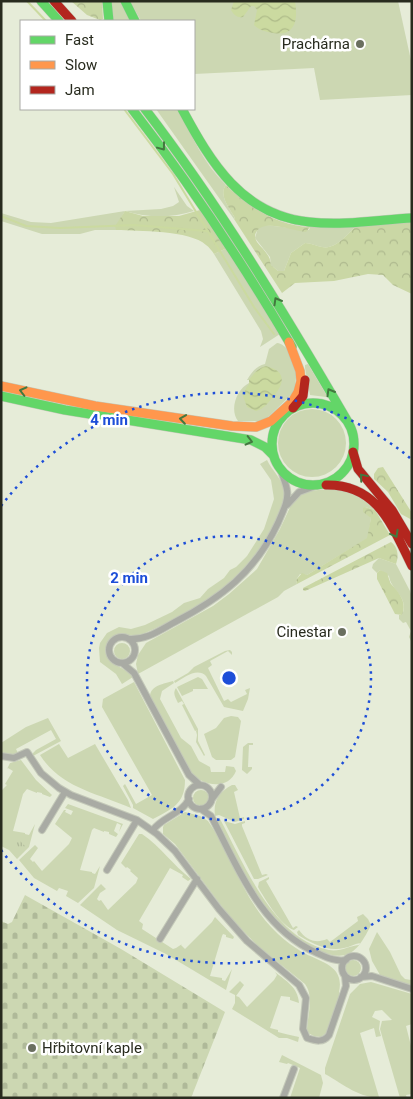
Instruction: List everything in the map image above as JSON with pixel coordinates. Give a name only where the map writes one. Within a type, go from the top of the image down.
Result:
[{"type":"main road","points":[[41,1],[58,20]]},
{"type":"main road","points":[[54,1],[71,20]]},
{"type":"main road","points":[[107,1],[109,20]]},
{"type":"main road","points":[[124,1],[134,20]]},
{"type":"main road","points":[[1,386],[95,406],[262,431],[272,428],[304,396],[305,380],[300,361],[289,342],[229,243],[185,179],[133,110]]},
{"type":"main road","points":[[147,110],[208,194],[250,258],[348,422],[353,437],[355,464],[360,474],[393,510],[412,544]]},
{"type":"main road","points":[[183,110],[222,176],[244,196],[268,211],[294,220],[311,223],[412,218]]},
{"type":"main road","points":[[232,426],[252,427],[265,424],[294,399],[299,388],[300,375],[289,342]]},
{"type":"main road","points":[[1,396],[84,414],[251,440],[264,447],[273,455]]},
{"type":"main road","points":[[293,408],[307,404],[321,404],[337,411],[348,422]]},
{"type":"main road","points":[[279,420],[272,436],[271,445],[273,455],[286,475],[306,484],[348,486],[366,495],[383,514],[412,566]]},
{"type":"main road","points":[[318,484],[330,481],[342,472],[349,463],[353,451]]},
{"type":"street","points":[[280,468],[287,490],[283,511]]},
{"type":"street","points":[[211,816],[211,792],[189,775],[134,673],[112,658],[109,652],[110,647],[118,638],[129,640],[143,639],[209,603],[234,584],[264,549],[283,511],[296,494],[318,484]]},
{"type":"street","points":[[122,664],[128,662],[134,655],[143,639]]},
{"type":"street","points":[[129,640],[133,644],[134,673]]},
{"type":"street","points":[[1,756],[14,758],[26,752],[45,776],[65,792],[137,820],[175,850],[219,910],[248,941],[299,985],[306,998],[303,1030],[308,1038],[316,1041],[326,1039],[346,987],[353,980],[373,976],[412,989]]},
{"type":"street","points":[[189,775],[189,795],[194,807]]},
{"type":"street","points":[[183,807],[194,787],[200,785]]},
{"type":"street","points":[[201,809],[211,801],[221,787],[207,788]]},
{"type":"street","points":[[42,830],[65,792]]},
{"type":"street","points":[[152,830],[161,820],[183,807],[201,809],[211,816],[257,901],[272,922],[306,948],[333,960],[346,960],[352,957],[359,958],[373,976]]},
{"type":"street","points":[[107,870],[137,820]]},
{"type":"street","points":[[160,939],[197,879]]},
{"type":"street","points":[[333,960],[343,973],[353,980]]},
{"type":"street","points":[[346,960],[343,973],[346,987]]},
{"type":"street","points":[[361,977],[365,968]]},
{"type":"street","points":[[283,1098],[294,1069]]},
{"type":"green space","points":[[71,1],[102,1],[103,19],[100,20],[87,15]]},
{"type":"green space","points":[[111,1],[121,1],[131,20],[112,20]]},
{"type":"green space","points":[[130,1],[398,1],[412,65],[412,95],[320,100],[314,68],[195,74],[195,20],[140,20]]},
{"type":"green space","points":[[157,110],[179,110],[205,159],[226,185],[223,193],[234,219]]},
{"type":"green space","points":[[226,185],[254,208],[275,219],[298,226],[310,227],[306,232],[272,226],[266,226],[257,231],[255,236],[257,242],[268,255],[271,265],[278,271],[284,271],[291,253],[305,243],[327,247],[341,241],[356,226],[412,222],[412,294],[393,285],[383,275],[368,274],[334,281],[295,283],[282,293],[234,219],[223,193]]},
{"type":"green space","points":[[174,187],[187,206],[194,211],[160,216],[142,215],[125,211],[161,209],[173,206],[179,202]]},
{"type":"green space","points":[[200,210],[227,248],[214,254],[206,245],[188,236],[163,232],[116,230],[115,226],[125,211],[143,216],[179,216]]},
{"type":"green space","points":[[125,211],[116,226],[116,230],[95,230],[80,234],[42,234],[1,221],[1,213],[31,222],[51,223]]},
{"type":"green space","points":[[265,225],[309,230],[310,227],[356,226],[341,241],[332,246],[322,247],[305,243],[291,253],[284,271],[278,271],[271,265],[270,257],[255,238],[258,228]]},
{"type":"green space","points":[[227,248],[280,334],[260,347],[263,339],[261,331],[214,254]]},
{"type":"green space","points":[[277,343],[284,346],[290,352],[294,360],[296,367],[295,391],[264,421],[238,421],[235,416],[234,405],[238,394],[249,383],[249,380],[247,380],[253,372],[259,366],[265,364],[269,349]]},
{"type":"green space","points":[[308,364],[326,397],[310,395],[305,368],[305,365]]},
{"type":"green space","points":[[312,409],[325,411],[336,419],[344,430],[346,443],[344,456],[336,467],[325,475],[312,477],[299,475],[288,467],[280,456],[278,443],[280,430],[288,419],[299,411]]},
{"type":"green space","points":[[267,460],[282,484],[284,497],[273,526],[261,546],[234,578],[201,603],[143,634],[119,635],[111,638],[106,647],[107,657],[133,677],[122,684],[116,674],[100,662],[100,643],[107,633],[119,627],[131,629],[145,625],[172,612],[184,603],[200,598],[247,556],[264,529],[274,499],[271,480],[260,464]]},
{"type":"green space","points":[[383,467],[412,513],[412,520],[401,514],[388,492],[374,479],[374,474],[378,468]]},
{"type":"green space","points":[[343,490],[354,494],[375,510],[365,507],[371,518],[368,538],[307,575],[300,574],[296,580],[297,584],[284,591],[278,597],[138,674],[136,664],[138,655],[146,643],[213,606],[229,594],[257,569],[280,529],[292,503],[300,495],[308,491]]},
{"type":"green space","points":[[365,507],[375,510],[390,535],[297,584],[296,580],[302,573],[307,575],[367,538],[371,518],[363,512]]},
{"type":"green space","points":[[391,542],[397,552],[396,564],[379,558],[305,591],[303,590],[303,588]]},
{"type":"green space","points":[[379,558],[396,564],[410,591],[412,597],[411,641],[409,637],[411,631],[406,622],[403,623],[399,619],[399,615],[402,615],[404,609],[402,599],[390,581],[389,576],[380,570],[377,573],[372,568]]},
{"type":"green space","points":[[380,570],[387,573],[391,584],[402,598],[404,606],[402,615],[395,614],[377,579],[377,573]]},
{"type":"green space","points":[[122,643],[130,651],[122,659],[114,651]]},
{"type":"green space","points":[[230,650],[232,655],[228,651],[210,661],[212,665],[208,668],[224,701],[228,699],[231,702],[247,694],[245,690],[250,688],[243,711],[224,707],[206,676],[202,674],[190,674],[175,683],[174,681],[194,667]]},
{"type":"green space","points":[[198,677],[202,679],[208,689],[193,689],[193,691],[182,696],[177,687]]},
{"type":"green space","points":[[173,681],[174,683],[162,691],[160,699],[181,738],[191,746],[199,761],[210,767],[211,772],[225,772],[226,766],[234,767],[236,771],[227,782],[221,784],[208,783],[202,781],[191,772],[150,696],[155,687]]},
{"type":"green space","points":[[134,682],[185,780],[183,795],[176,805],[153,819],[133,808],[123,786],[125,784],[136,804],[152,795],[102,707],[103,699]]},
{"type":"green space","points":[[176,688],[198,729],[198,741],[204,756],[196,742],[197,730],[195,731],[182,705],[184,704],[182,701],[178,703],[175,698],[174,692]]},
{"type":"green space","points":[[238,717],[241,721],[235,757],[231,760],[216,760],[212,757],[204,734],[216,728],[224,718]]},
{"type":"green space","points":[[48,718],[61,741],[33,756],[36,750],[56,739],[51,730],[16,749],[18,753],[14,755],[1,753],[1,743],[26,727]]},
{"type":"green space","points":[[248,743],[253,743],[253,745],[249,745],[248,767],[252,767],[252,769],[247,774],[242,770],[243,747]]},
{"type":"green space","points":[[59,744],[68,758],[95,744],[131,808],[81,788],[58,775],[40,755]]},
{"type":"green space","points":[[21,760],[36,780],[52,795],[50,797],[27,789],[23,794],[13,831],[29,835],[35,824],[29,847],[17,859],[9,850],[1,846],[1,791],[7,785],[5,784],[13,771],[7,769],[10,763]]},
{"type":"green space","points":[[232,785],[235,785],[238,790],[234,792],[240,818],[244,817],[244,819],[235,822],[219,815],[215,816],[216,801]]},
{"type":"green space","points":[[201,790],[209,798],[201,806],[193,798]]},
{"type":"green space","points":[[68,804],[123,824],[119,832],[121,825],[117,823],[114,831],[118,834],[116,837],[109,834],[109,832],[94,828],[92,830],[80,870],[95,874],[100,866],[94,888],[78,903],[66,896],[68,891],[59,888],[57,891],[34,878],[19,860],[35,845],[38,848],[30,859],[42,871],[69,844],[72,838],[55,824],[64,810],[71,815],[73,811],[65,808]]},
{"type":"green space","points":[[185,812],[200,816],[208,821],[247,894],[266,921],[278,934],[302,952],[335,970],[340,983],[340,994],[327,1032],[321,1037],[308,1033],[310,1000],[305,984],[258,946],[229,916],[175,844],[163,834],[164,825]]},
{"type":"green space","points":[[216,818],[220,819],[263,898],[292,932],[310,943],[329,950],[359,945],[357,948],[345,955],[329,954],[319,951],[300,940],[283,927],[269,912],[257,894]]},
{"type":"green space","points":[[224,821],[235,824],[245,821],[242,826],[262,875],[268,875],[254,879]]},
{"type":"green space","points":[[139,834],[142,834],[155,845],[191,879],[188,881],[182,877],[183,875],[170,868],[139,921],[143,924],[142,929],[173,949],[182,944],[185,949],[215,917],[234,937],[233,939],[223,934],[210,976],[222,978],[225,981],[232,969],[226,990],[166,954],[117,930],[80,905],[101,884],[106,889],[100,893],[97,899],[101,900],[108,910],[136,883],[138,878],[121,863]]},
{"type":"green space","points":[[18,839],[27,848],[17,858],[8,848]]},
{"type":"green space","points":[[269,877],[266,881],[293,928],[298,927],[294,930],[279,918],[258,887],[259,882]]},
{"type":"green space","points":[[25,895],[121,949],[225,1012],[191,1098],[1,1098],[1,921],[8,924],[12,922]]},
{"type":"green space","points":[[363,914],[371,925],[359,945],[360,943],[346,948],[326,948],[308,941],[298,935],[297,932],[299,930],[305,936],[315,941],[327,939],[330,942],[358,921],[357,917]]},
{"type":"green space","points":[[377,932],[390,952],[401,975],[405,979],[411,980],[412,986],[380,975],[372,961],[369,949]]},
{"type":"green space","points":[[353,960],[361,968],[353,976],[345,968]]},
{"type":"green space","points":[[275,972],[294,989],[299,1003],[290,1000],[290,997],[281,996],[270,1028],[299,1037],[298,1042],[287,1038],[279,1038],[232,1009],[235,1003],[235,995],[229,992],[240,981],[244,985],[236,996],[247,1007],[274,980],[277,975]]},
{"type":"green space","points":[[371,982],[412,994],[412,1024],[406,1026],[412,1050],[412,1094],[406,1095],[407,1098],[400,1098],[380,1029],[382,1021],[392,1020],[382,1010],[375,1011],[372,1017],[380,1021],[379,1029],[381,1036],[376,1037],[374,1028],[360,1033],[379,1097],[383,1098],[366,1096],[325,1074],[325,1068],[350,994],[360,984]]},
{"type":"green space","points":[[282,1055],[321,1075],[323,1083],[319,1098],[290,1098],[300,1068],[288,1063],[279,1062]]},
{"type":"water","points":[[234,1],[295,1],[296,14],[294,25],[287,32],[281,34],[263,31],[254,25],[257,10],[254,6],[251,6],[243,17],[239,17],[231,10]]},
{"type":"water","points":[[266,366],[273,368],[280,374],[282,382],[270,401],[256,411],[247,407],[243,396],[254,373]]},
{"type":"waterway","points":[[27,1],[45,20]]},
{"type":"waterway","points":[[125,110],[173,174],[254,307],[274,334]]},
{"type":"waterway","points":[[1,216],[26,226],[60,228],[134,225],[207,231]]},
{"type":"traffic: fast","points":[[41,1],[58,20]]},
{"type":"traffic: fast","points":[[107,1],[109,20]]},
{"type":"traffic: fast","points":[[125,1],[134,20]]},
{"type":"traffic: fast","points":[[133,110],[216,225],[292,347]]},
{"type":"traffic: fast","points":[[146,110],[226,223],[348,422]]},
{"type":"traffic: fast","points":[[183,110],[217,167],[231,183],[265,209],[285,217],[322,223],[412,218]]},
{"type":"traffic: fast","points":[[1,396],[65,410],[251,440],[265,447],[273,455]]},
{"type":"traffic: fast","points":[[313,403],[329,406],[342,415],[351,428],[354,444],[351,460],[342,473],[329,482],[313,485],[297,482],[284,473],[275,460],[272,444],[275,428],[284,415],[297,406],[313,403]]},
{"type":"traffic: slow","points":[[1,386],[95,406],[232,426],[256,427],[271,421],[292,402],[298,392],[301,381],[300,371],[289,342]]},
{"type":"traffic: jam","points":[[54,1],[71,20]]},
{"type":"traffic: jam","points":[[293,408],[303,396],[305,380]]},
{"type":"traffic: jam","points":[[353,452],[358,469],[392,510],[412,544]]},
{"type":"traffic: jam","points":[[326,485],[344,487],[359,492],[371,500],[390,523],[412,566]]},
{"type":"place","name":"Prachárna","points":[[360,44]]},
{"type":"place","name":"Cinestar","points":[[342,632]]},
{"type":"place","name":"Hřbitovní kaple","points":[[32,1048]]}]
